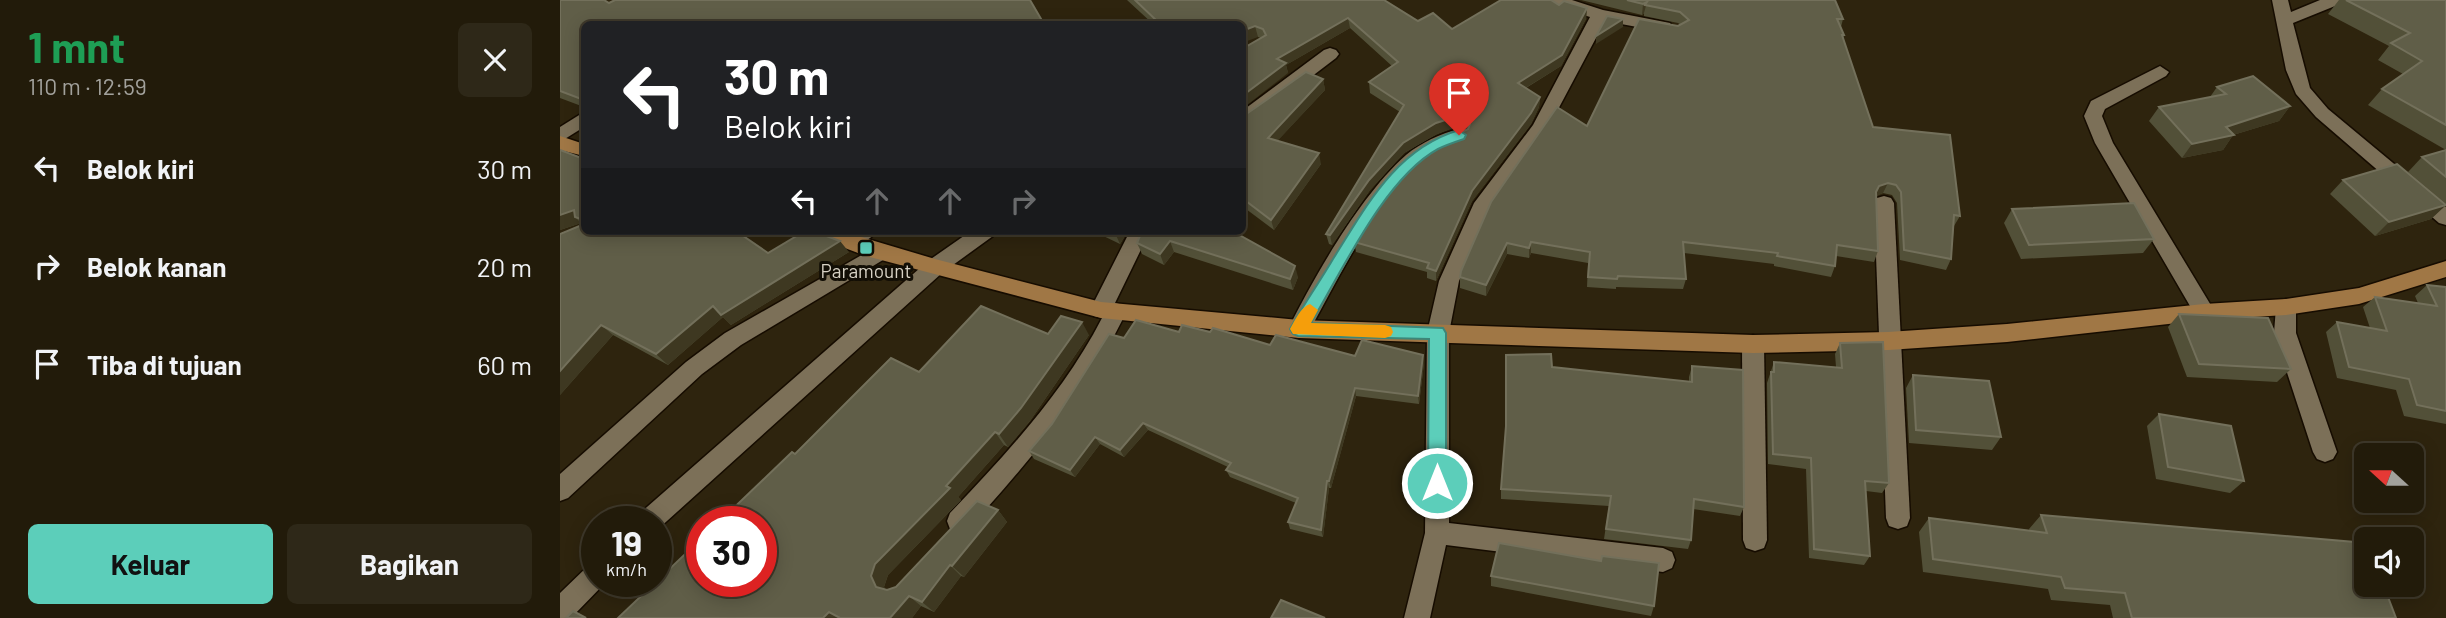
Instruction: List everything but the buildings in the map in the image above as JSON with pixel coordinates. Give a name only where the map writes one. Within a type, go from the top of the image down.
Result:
[{"type":"main road","points":[[560,143],[581,149]]},
{"type":"main road","points":[[856,236],[881,252],[1108,310],[1298,329],[1753,344],[1888,341],[2007,333],[2204,312],[2286,307],[2359,296],[2446,269]]},
{"type":"street","points":[[1555,0],[1600,15],[1677,30]]},
{"type":"street","points":[[2280,0],[2302,90],[2322,113],[2446,218]]},
{"type":"street","points":[[2284,21],[2334,0]]},
{"type":"street","points":[[1417,618],[1437,533],[1438,333],[1449,281],[1482,208],[1540,128],[1600,15]]},
{"type":"street","points":[[1246,118],[1330,54]]},
{"type":"street","points":[[2160,72],[2097,106],[2093,116],[2104,144],[2204,312]]},
{"type":"street","points":[[560,136],[581,120]]},
{"type":"street","points":[[1298,329],[1381,194],[1407,165],[1424,152],[1459,135]]},
{"type":"street","points":[[1884,203],[1888,341],[1898,517]]},
{"type":"street","points":[[666,506],[935,267],[980,235]]},
{"type":"street","points":[[943,539],[1044,427],[1101,345],[1108,310],[1138,235]]},
{"type":"street","points":[[560,490],[569,465],[733,339],[881,252]]},
{"type":"street","points":[[2286,307],[2285,333],[2325,452]]},
{"type":"street","points":[[1753,344],[1755,540]]},
{"type":"street","points":[[1437,533],[1663,559]]},
{"type":"street","points":[[560,611],[581,590]]},
{"type":"slow traffic","points":[[1310,310],[1298,329],[1385,332]]},
{"type":"place","name":"Paramount","points":[[866,248]]},
{"type":"route","points":[[1437,483],[1438,333],[1298,329],[1381,194],[1407,165],[1433,146],[1459,135]]}]
